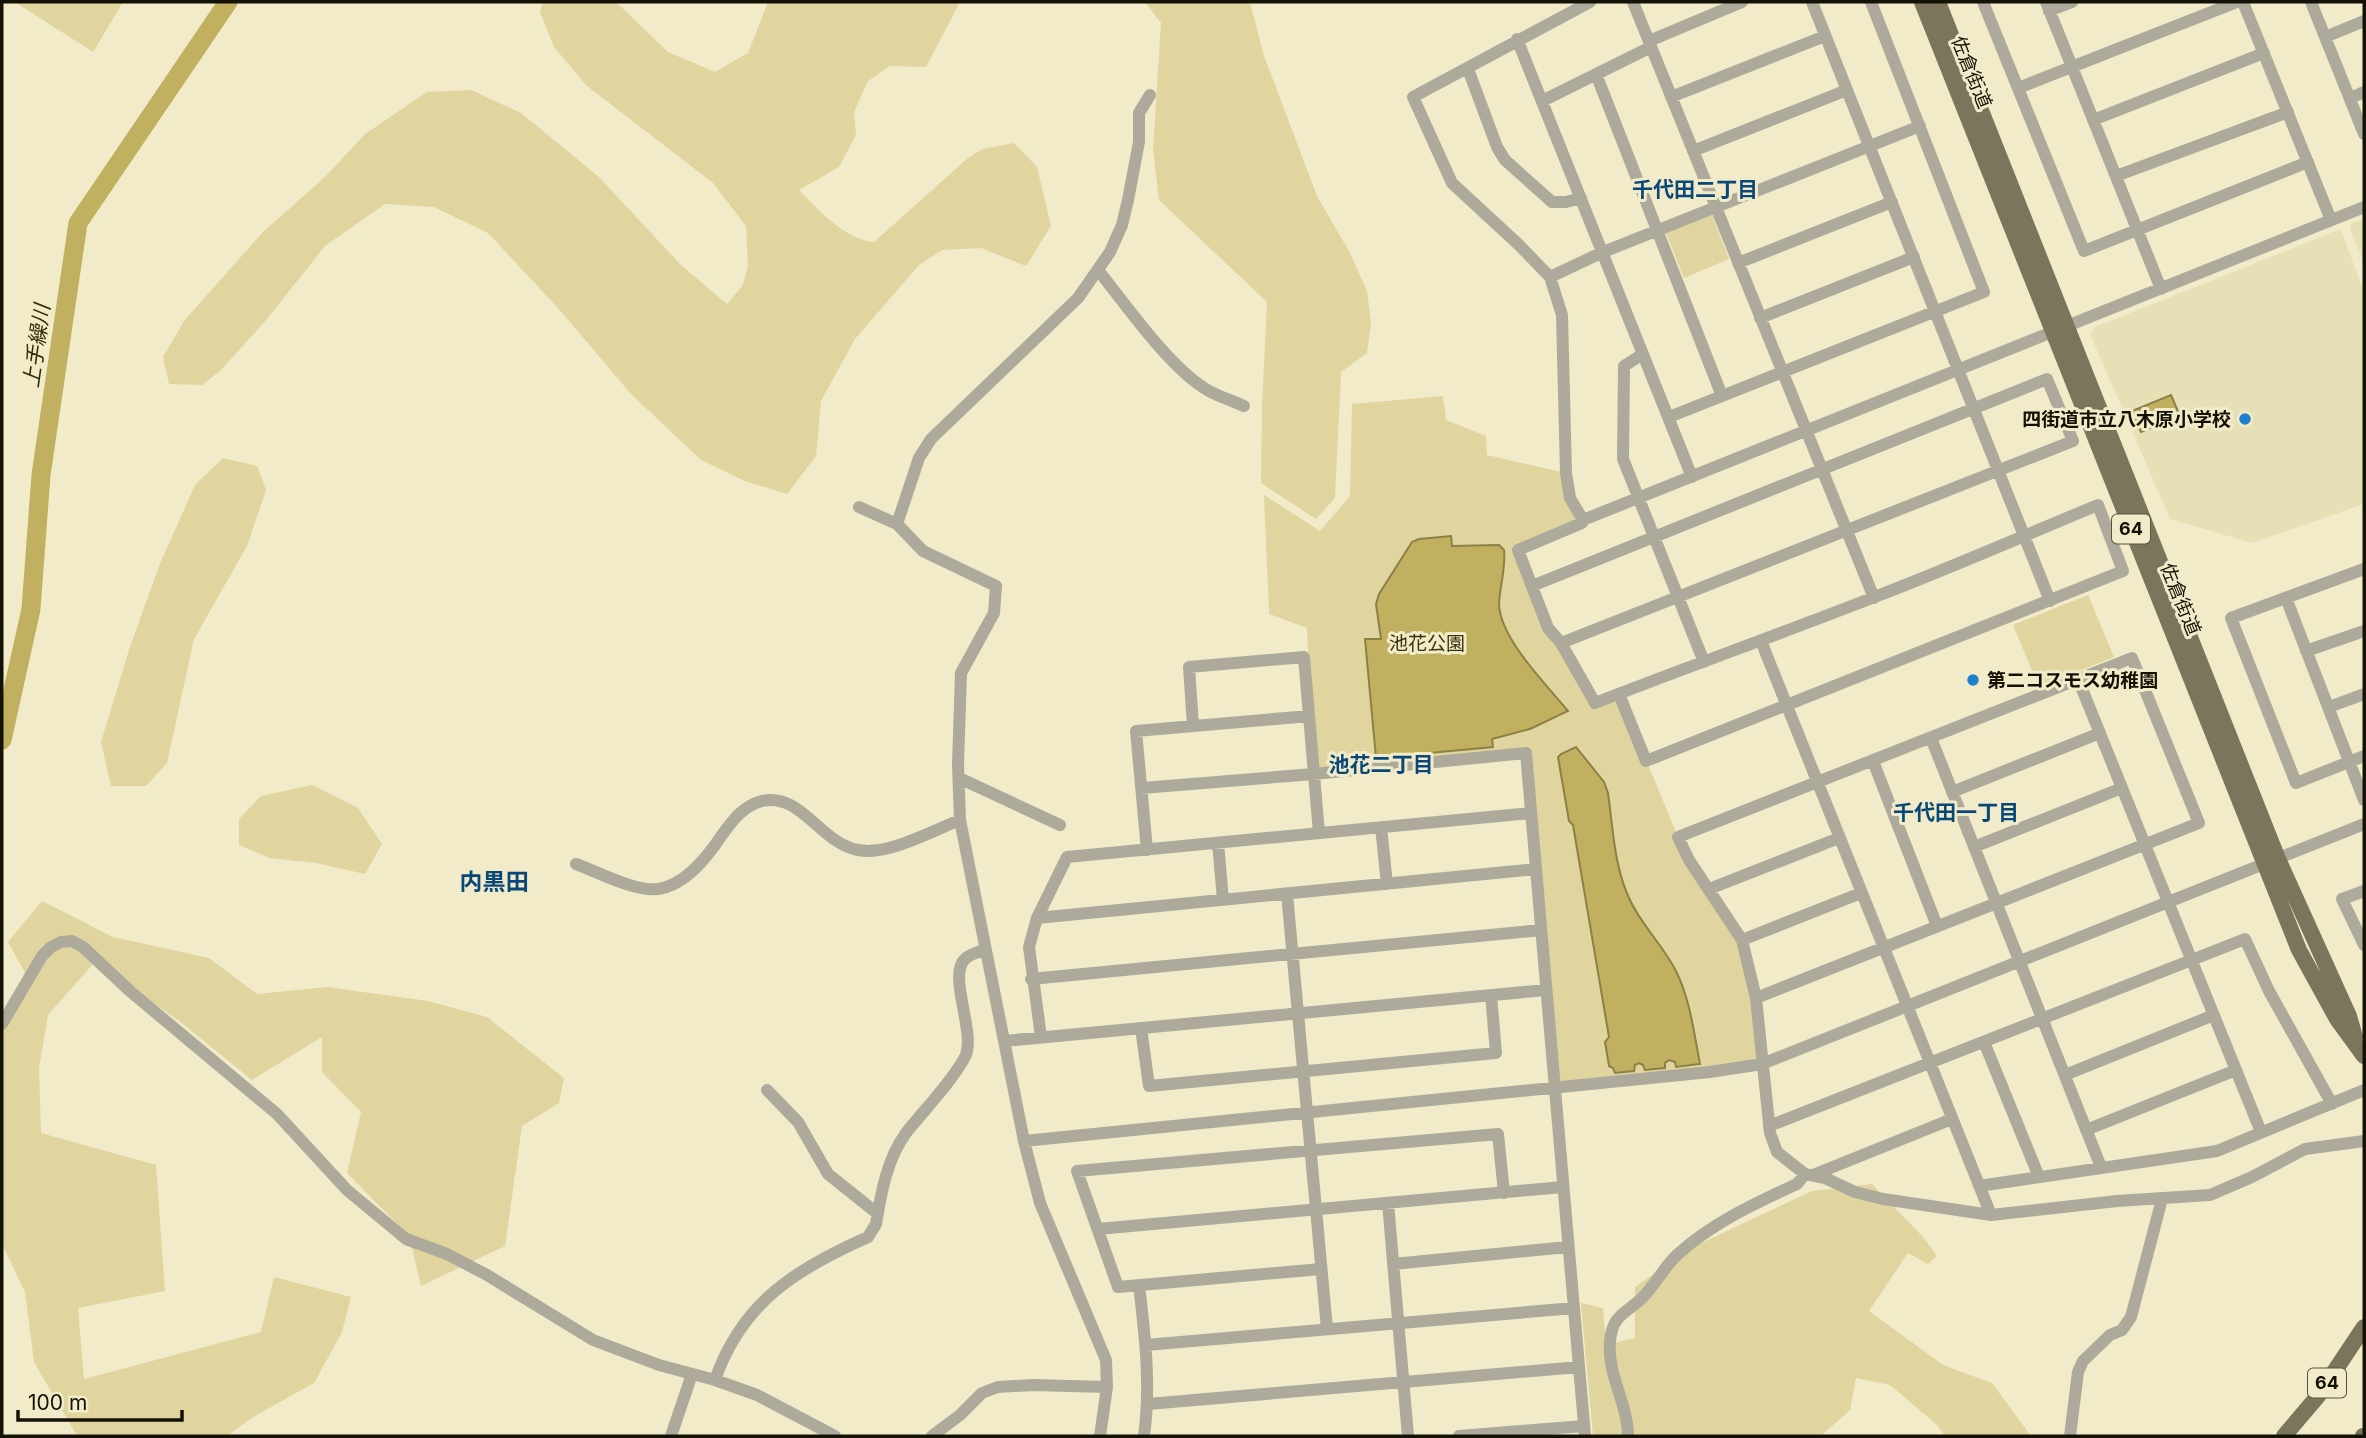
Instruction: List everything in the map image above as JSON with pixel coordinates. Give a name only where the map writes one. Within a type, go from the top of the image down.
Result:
[{"type":"main road","name":"佐倉街道","points":[[1922,2],[2059,330],[2272,861],[2299,950],[2337,1019],[2361,1051]]},
{"type":"main road","name":"佐倉街道","points":[[1938,2],[2059,330]]},
{"type":"main road","name":"64","points":[[2284,1436],[2360,1345],[2364,1326]]},
{"type":"street","points":[[1583,520],[1570,498],[1566,473],[1562,315],[1550,277],[1520,245],[1452,183],[1413,97],[1590,2]]},
{"type":"street","points":[[1633,2],[1874,597]]},
{"type":"street","points":[[1542,101],[1650,44],[1742,2]]},
{"type":"street","points":[[1812,2],[2050,601]]},
{"type":"street","points":[[1669,417],[1984,292],[1871,2]]},
{"type":"street","points":[[1983,2],[2084,251],[2308,162]]},
{"type":"street","points":[[2072,2],[2048,6],[2161,289]]},
{"type":"street","points":[[2018,88],[2237,2]]},
{"type":"street","points":[[2244,2],[2331,220]]},
{"type":"street","points":[[2311,2],[2364,134]]},
{"type":"street","points":[[2325,37],[2364,22]]},
{"type":"street","points":[[1671,97],[1825,36]]},
{"type":"street","points":[[1517,39],[1692,477]]},
{"type":"street","points":[[2094,120],[2264,53]]},
{"type":"street","points":[[1468,69],[1497,147],[1509,165],[1552,202],[1581,198]]},
{"type":"street","points":[[1596,74],[1722,396]]},
{"type":"street","points":[[1693,151],[1847,90]]},
{"type":"street","points":[[2350,98],[2364,92]]},
{"type":"street","points":[[897,524],[919,458],[931,439],[1078,298],[1110,252],[1122,225],[1139,142],[1139,113],[1150,96]]},
{"type":"street","points":[[2116,176],[2288,112]]},
{"type":"street","points":[[1550,277],[1603,253],[1920,126]]},
{"type":"street","points":[[1738,263],[1892,202]]},
{"type":"street","points":[[1619,694],[1646,761],[2123,570],[2098,505],[1874,597],[1619,694],[1595,704],[1561,643],[1548,628],[1518,550],[1582,523],[1583,520],[2364,207]]},
{"type":"street","points":[[1760,318],[1914,257]]},
{"type":"street","points":[[1098,270],[1157,343],[1187,374],[1208,390],[1244,406]]},
{"type":"street","points":[[1643,354],[1624,366],[1623,459],[1704,662]]},
{"type":"street","points":[[1532,586],[2047,379],[2073,441],[1561,643]]},
{"type":"street","points":[[859,507],[897,524],[923,551],[996,586],[994,613],[961,673],[960,820],[1024,1141],[1040,1203],[1106,1360],[1107,1387],[1100,1436]]},
{"type":"street","points":[[2364,569],[2231,618],[2296,783],[2364,756]]},
{"type":"street","points":[[2092,584],[2096,591],[2107,586]]},
{"type":"street","points":[[2286,598],[2364,800]]},
{"type":"street","points":[[2306,651],[2364,631]]},
{"type":"street","points":[[1761,641],[1991,1215]]},
{"type":"street","points":[[1193,726],[1189,667],[1304,657],[1319,833]]},
{"type":"street","points":[[1756,998],[2199,823],[2132,658],[1678,837],[1742,940],[1756,998],[1769,1126],[1777,1152],[1809,1175],[1883,1199],[1991,1215],[2117,1201],[2210,1195],[2252,1177],[2305,1149],[2364,1141]]},
{"type":"street","points":[[2078,679],[2261,1132]]},
{"type":"street","points":[[2329,707],[2364,694]]},
{"type":"street","points":[[1147,850],[1136,731],[1309,716]]},
{"type":"street","points":[[1952,792],[2100,733]]},
{"type":"street","points":[[1931,738],[2101,1167]]},
{"type":"street","points":[[1142,788],[1526,753],[1584,1431],[1459,1436]]},
{"type":"street","points":[[1873,761],[1937,926]]},
{"type":"street","points":[[959,778],[1060,825]]},
{"type":"street","points":[[1974,847],[2122,788]]},
{"type":"street","points":[[576,863],[638,887],[658,889],[693,870],[710,854],[733,819],[746,807],[762,801],[779,800],[796,807],[816,827],[840,844],[859,851],[895,846],[960,820]]},
{"type":"street","points":[[1041,1037],[1031,979],[1029,947],[1037,918],[1067,858],[1531,813]]},
{"type":"street","points":[[1024,1141],[1570,1087],[1762,1064],[2364,824]]},
{"type":"street","points":[[1381,827],[1387,884]]},
{"type":"street","points":[[1709,889],[1839,838]]},
{"type":"street","points":[[1218,843],[1223,900]]},
{"type":"street","points":[[1037,918],[1536,869]]},
{"type":"street","points":[[2364,891],[2342,900],[2364,945]]},
{"type":"street","points":[[1742,940],[1861,893]]},
{"type":"street","points":[[1287,894],[1327,1329]]},
{"type":"street","points":[[1031,979],[1541,930]]},
{"type":"street","points":[[1769,1126],[2245,939],[2269,990],[2332,1104]]},
{"type":"street","points":[[2,1024],[42,956],[51,947],[72,941],[92,954],[131,992],[276,1114],[347,1190],[406,1239],[447,1254],[487,1275],[593,1340],[757,1395],[835,1436]]},
{"type":"street","points":[[715,1380],[724,1352],[744,1322],[789,1278],[868,1237],[876,1224],[888,1165],[905,1134],[966,1055],[968,1034],[960,987],[960,968],[965,959],[985,949]]},
{"type":"street","points":[[1004,1041],[1546,990]]},
{"type":"street","points":[[1141,1028],[1149,1086],[1303,1073],[1496,1053],[1491,995]]},
{"type":"street","points":[[2065,1075],[2214,1015]]},
{"type":"street","points":[[1984,1042],[2039,1177]]},
{"type":"street","points":[[2086,1130],[2236,1070]]},
{"type":"street","points":[[767,1090],[798,1122],[828,1174],[878,1214]]},
{"type":"street","points":[[1979,1186],[2217,1150],[2332,1104],[2363,1095]]},
{"type":"street","points":[[1628,1436],[1611,1367],[1609,1343],[1614,1320],[1643,1297],[1674,1257],[1726,1218],[1797,1184],[1809,1175],[1952,1119]]},
{"type":"street","points":[[1321,1269],[1118,1286],[1077,1171],[1499,1133],[1504,1193]]},
{"type":"street","points":[[1098,1229],[1563,1187]]},
{"type":"street","points":[[2070,1436],[2078,1372],[2083,1361],[2110,1335],[2122,1330],[2131,1317],[2162,1199]]},
{"type":"street","points":[[1388,1203],[1408,1436]]},
{"type":"street","points":[[1393,1264],[1568,1247]]},
{"type":"street","points":[[1139,1285],[1146,1345],[1148,1404],[1144,1436]]},
{"type":"street","points":[[1146,1345],[1574,1308]]},
{"type":"street","points":[[1148,1404],[1579,1367]]},
{"type":"street","points":[[671,1436],[692,1374]]},
{"type":"street","points":[[932,1436],[960,1415],[982,1393],[998,1387],[1107,1387]]},
{"type":"shaded area","points":[[2364,219],[2364,262],[2350,229],[2352,223]]},
{"type":"shaded area","name":"四街道市立八木原小学校","points":[[2341,230],[2364,292],[2364,504],[2252,543],[2170,519],[2090,334],[2095,327]]},
{"type":"shaded area","points":[[2171,395],[2180,416],[2141,432],[2132,411]]},
{"type":"shaded area","points":[[1451,536],[1452,546],[1499,545],[1504,550],[1499,603],[1501,617],[1515,646],[1568,711],[1530,729],[1492,739],[1493,747],[1376,758],[1365,639],[1381,639],[1376,604],[1379,594],[1412,542]]},
{"type":"shaded area","points":[[1576,747],[1604,782],[1608,793],[1617,860],[1624,885],[1634,908],[1671,962],[1681,982],[1700,1064],[1676,1067],[1675,1062],[1669,1060],[1665,1063],[1665,1068],[1645,1070],[1639,1063],[1635,1065],[1634,1071],[1615,1073],[1609,1066],[1605,1042],[1609,1037],[1573,825],[1569,821],[1558,757]]},
{"type":"green space","points":[[15,2],[123,2],[93,52]]},
{"type":"green space","points":[[542,2],[616,2],[668,52],[715,72],[748,53],[768,2],[960,2],[926,67],[890,66],[868,81],[854,112],[856,135],[839,167],[799,190],[843,230],[863,240],[874,242],[968,158],[982,149],[1014,143],[1037,167],[1051,226],[1026,266],[981,248],[942,250],[919,265],[855,339],[821,401],[816,456],[787,494],[745,481],[701,460],[631,394],[558,308],[488,233],[434,207],[385,204],[325,246],[267,319],[221,370],[202,385],[169,384],[163,357],[184,321],[263,232],[325,177],[365,134],[427,92],[471,90],[521,113],[599,177],[680,264],[727,304],[743,285],[748,266],[746,226],[713,183],[587,86],[554,47],[540,12]]},
{"type":"green space","points":[[1145,2],[1250,2],[1264,56],[1317,196],[1349,251],[1367,291],[1371,323],[1367,353],[1341,372],[1335,498],[1316,519],[1261,483],[1267,302],[1159,200],[1153,149],[1161,23]]},
{"type":"green space","points":[[1712,215],[1729,259],[1684,278],[1666,233]]},
{"type":"green space","name":"池花公園","points":[[1443,396],[1446,420],[1486,436],[1487,455],[1566,473],[1582,523],[1524,547],[1532,586],[1595,703],[1619,694],[1678,837],[1742,940],[1762,1064],[1554,1088],[1526,753],[1314,774],[1307,628],[1269,614],[1264,495],[1320,531],[1350,496],[1352,404]]},
{"type":"green space","points":[[223,458],[257,466],[266,490],[247,546],[194,639],[167,763],[146,786],[111,786],[101,742],[129,650],[159,566],[195,485]]},
{"type":"green space","points":[[2088,595],[2114,657],[2039,687],[2013,625]]},
{"type":"green space","points":[[312,785],[358,808],[382,844],[365,874],[316,863],[270,858],[239,845],[239,819],[261,796]]},
{"type":"green space","points":[[42,901],[113,937],[209,958],[257,994],[327,987],[428,1001],[487,1017],[564,1078],[559,1103],[522,1126],[505,1246],[421,1286],[409,1236],[347,1173],[361,1112],[322,1072],[322,1037],[252,1080],[178,1020],[94,963],[48,1015],[39,1068],[41,1133],[156,1165],[165,1291],[78,1308],[84,1379],[261,1332],[274,1277],[351,1297],[342,1332],[314,1383],[253,1417],[227,1436],[77,1436],[34,1362],[25,1292],[2,1244],[2,1018],[31,983],[8,942]]},
{"type":"green space","points":[[1872,1184],[1924,1238],[1937,1256],[1928,1264],[1908,1253],[1869,1311],[1943,1365],[1992,1383],[2031,1436],[1945,1436],[1937,1425],[1890,1385],[1856,1378],[1850,1410],[1821,1436],[1593,1436],[1581,1303],[1603,1308],[1606,1345],[1635,1338],[1635,1287],[1691,1248],[1812,1191]]},
{"type":"waterway","name":"上手繰川","points":[[2,740],[31,609],[41,475],[78,223],[228,2]]},
{"type":"place","name":"四街道市立八木原小学校","points":[[2245,419]]},
{"type":"place","name":"第二コスモス幼稚園","points":[[1973,680]]},
{"type":"district","name":"千代田二丁目","points":[[1695,190]]},
{"type":"district","name":"池花二丁目","points":[[1381,765]]},
{"type":"district","name":"千代田一丁目","points":[[1956,813]]},
{"type":"district","name":"内黒田","points":[[494,882]]}]
